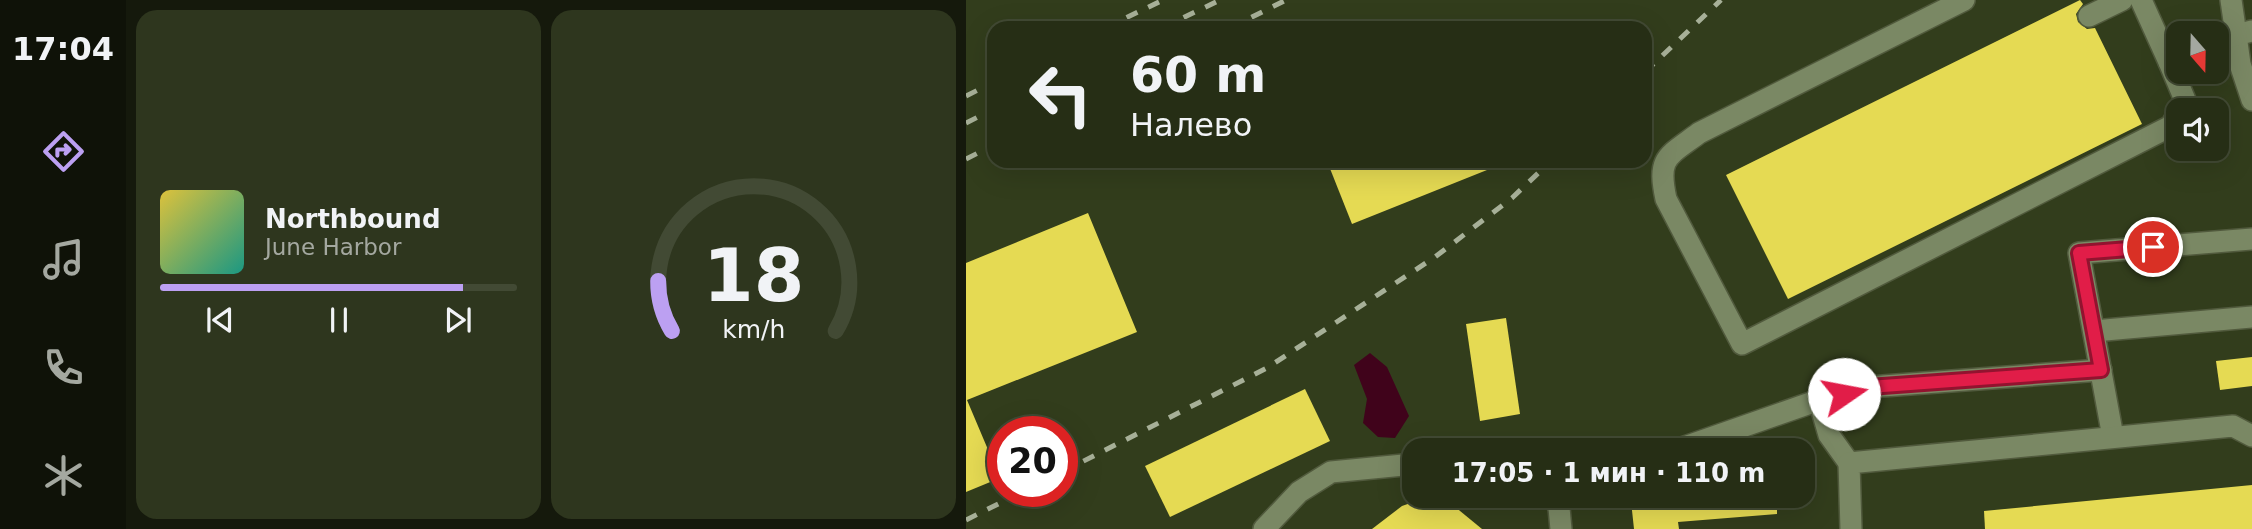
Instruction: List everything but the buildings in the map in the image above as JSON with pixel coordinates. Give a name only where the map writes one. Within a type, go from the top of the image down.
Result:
[{"type":"lane","points":[[1964,0],[1699,133],[1668,155],[1661,174],[1665,199],[1742,344],[2166,129]]},
{"type":"lane","points":[[2089,16],[2122,0]]},
{"type":"lane","points":[[2141,0],[2166,45]]},
{"type":"lane","points":[[2231,0],[2235,36],[2252,100]]},
{"type":"lane","points":[[2113,438],[2079,253],[2252,239]]},
{"type":"lane","points":[[2094,331],[2252,317]]},
{"type":"lane","points":[[1710,438],[1819,400],[1869,387],[2101,370]]},
{"type":"lane","points":[[1819,400],[1829,435],[1849,463],[1851,529]]},
{"type":"lane","points":[[1849,463],[2233,426],[2252,436]]},
{"type":"lane","points":[[1264,529],[1299,492],[1331,472],[1402,465]]},
{"type":"lane","points":[[1559,508],[1560,529]]},
{"type":"shaded area","points":[[1370,353],[1387,367],[1409,416],[1395,438],[1378,437],[1363,423],[1367,399],[1354,365]]},
{"type":"railway","points":[[1120,21],[1163,0]]},
{"type":"railway","points":[[1176,21],[1220,0]]},
{"type":"railway","points":[[1244,21],[1286,0]]},
{"type":"railway","points":[[1652,65],[1721,0]]},
{"type":"railway","points":[[966,96],[987,86]]},
{"type":"railway","points":[[966,123],[987,112]]},
{"type":"railway","points":[[966,159],[987,148]]},
{"type":"railway","points":[[1078,464],[1267,368],[1435,257],[1512,198],[1544,168]]},
{"type":"railway","points":[[966,520],[992,507]]},
{"type":"route","points":[[1844,394],[1869,387],[2101,370],[2079,253],[2153,247]]}]
